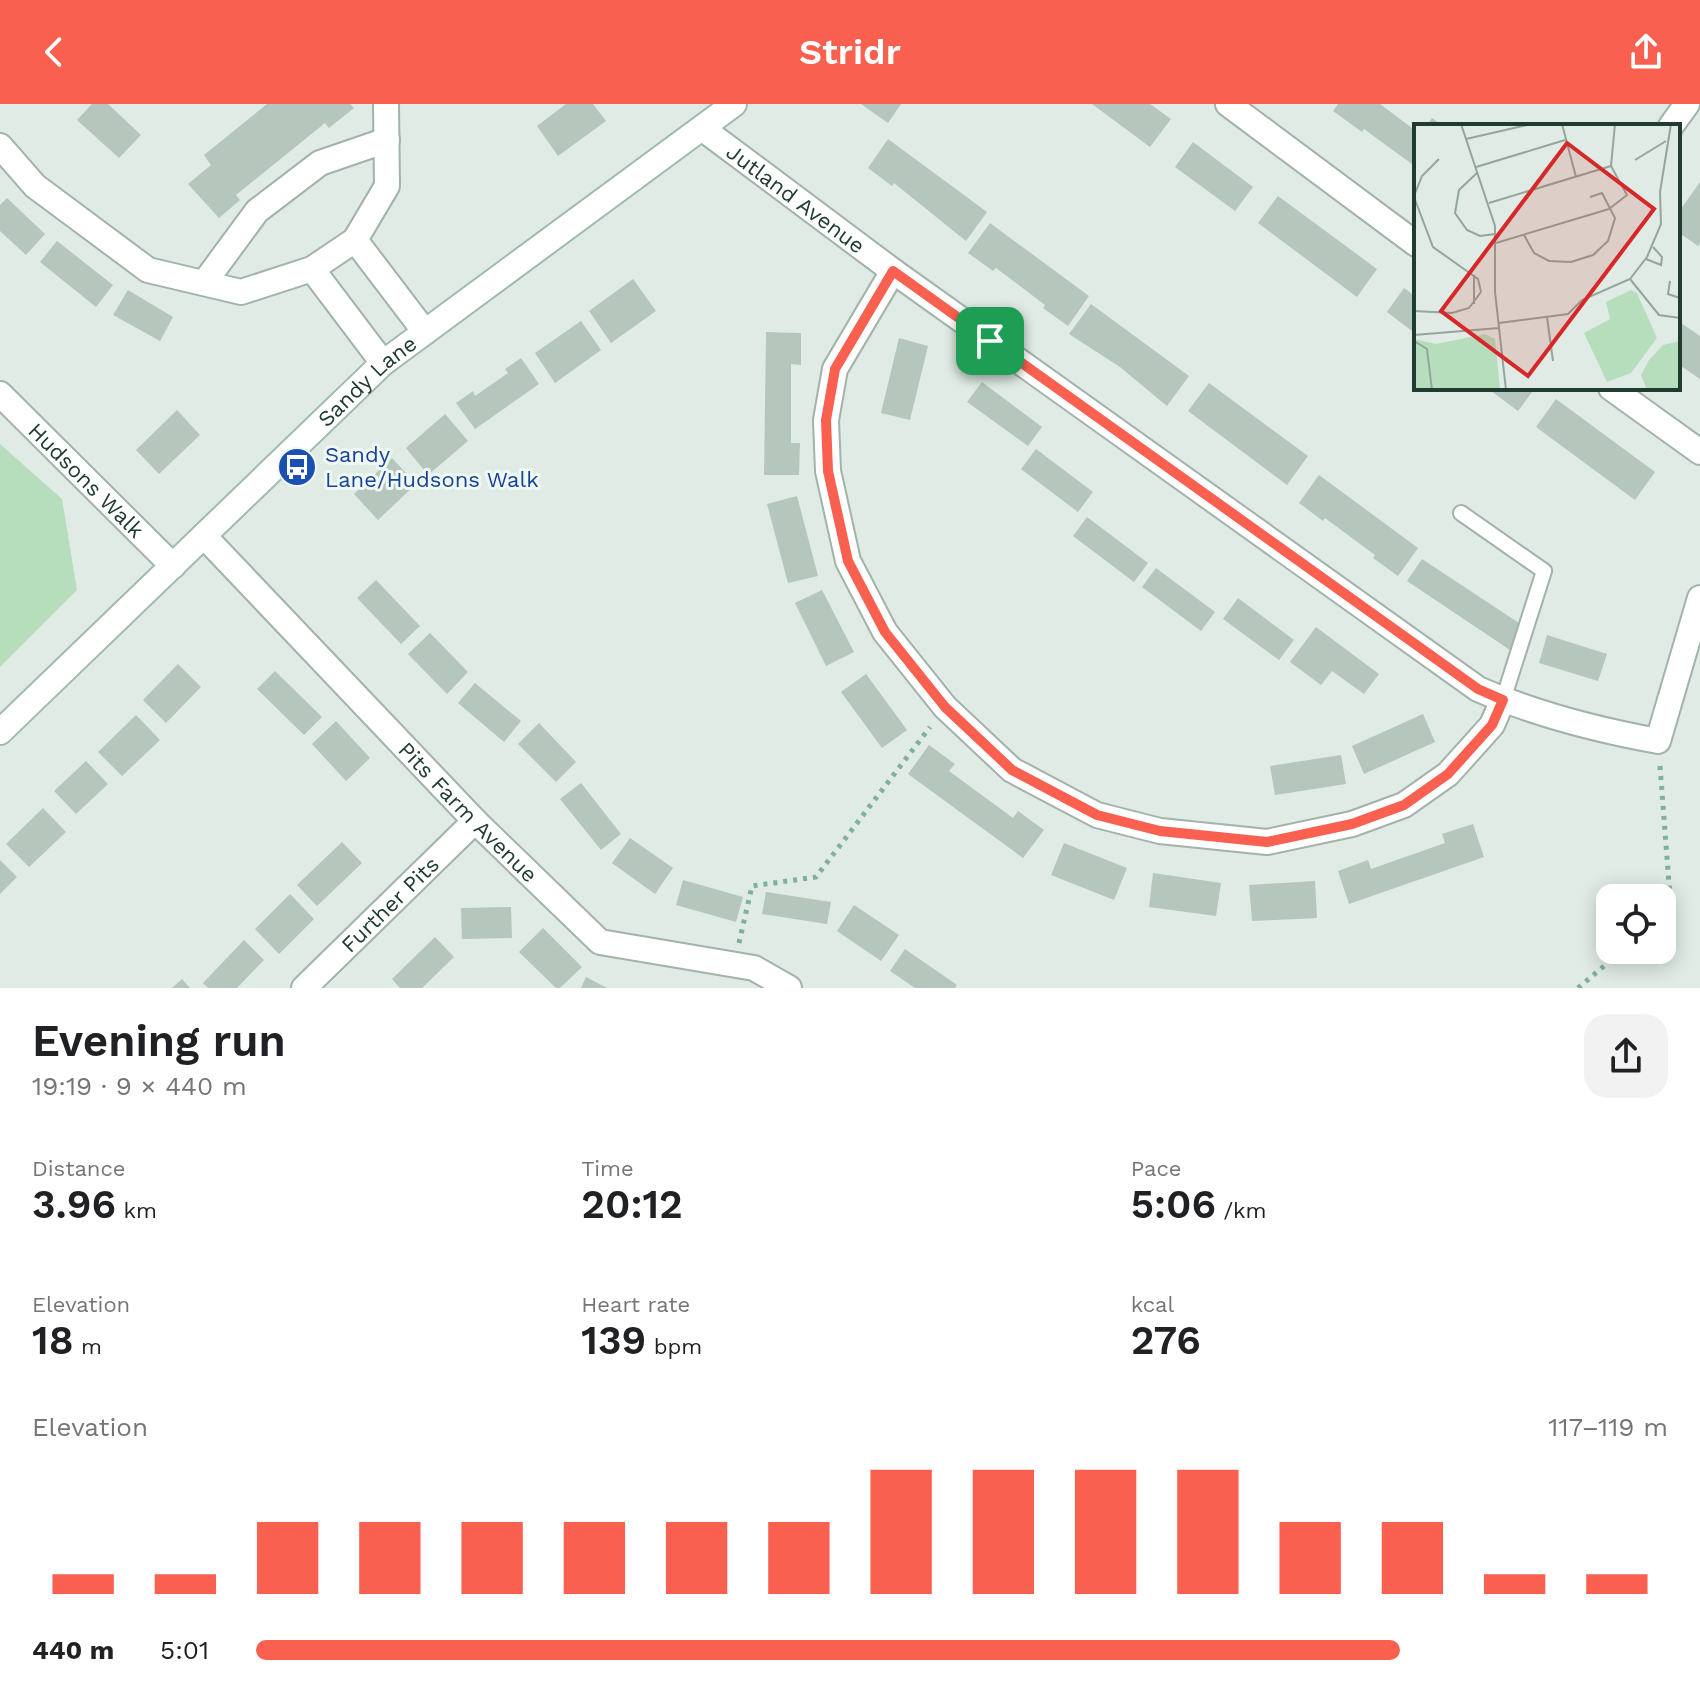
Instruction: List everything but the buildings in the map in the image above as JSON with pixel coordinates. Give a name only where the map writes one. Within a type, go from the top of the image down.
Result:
[{"type":"street","points":[[0,146],[35,186],[148,270],[241,292],[312,269],[355,240],[387,186],[386,104]]},
{"type":"street","name":"Sandy Lane","points":[[0,732],[383,363],[734,104]]},
{"type":"street","points":[[1228,104],[1414,243]]},
{"type":"street","points":[[1672,124],[1687,104]]},
{"type":"street","name":"Jutland Avenue","points":[[703,129],[893,271],[1478,689],[1503,700],[1611,733],[1658,741]]},
{"type":"street","points":[[204,283],[257,211],[320,163],[387,140]]},
{"type":"street","points":[[355,240],[425,332]]},
{"type":"street","points":[[312,269],[383,363]]},
{"type":"street","points":[[893,271],[835,369],[826,420],[828,471],[848,561],[885,632],[945,707],[1012,770],[1097,815],[1160,831],[1267,842],[1352,824],[1404,805],[1448,774],[1492,725],[1503,700]]},
{"type":"street","points":[[1614,390],[1700,452]]},
{"type":"street","name":"Hudsons Walk","points":[[0,394],[173,566]]},
{"type":"street","name":"Pits Farm Avenue","points":[[204,536],[475,821],[600,942],[754,968],[789,988]]},
{"type":"street","points":[[1658,741],[1700,598]]},
{"type":"street","name":"Further Pits","points":[[304,988],[475,821]]},
{"type":"lane","points":[[1461,513],[1544,571],[1503,700]]},
{"type":"path","points":[[734,964],[752,886],[816,877],[945,707]]},
{"type":"path","points":[[1658,741],[1669,884]]},
{"type":"path","points":[[1578,988],[1606,964]]},
{"type":"green space","points":[[0,444],[62,499],[77,590],[0,667]]},
{"type":"place","name":"Sandy Lane/Hudsons Walk","points":[[297,467]]},
{"type":"route","points":[[893,271],[990,341],[1478,689],[1503,700],[1492,725],[1448,774],[1404,805],[1352,824],[1267,842],[1160,831],[1097,815],[1012,770],[945,707],[885,632],[848,561],[828,471],[826,420],[835,369],[893,271]]}]
